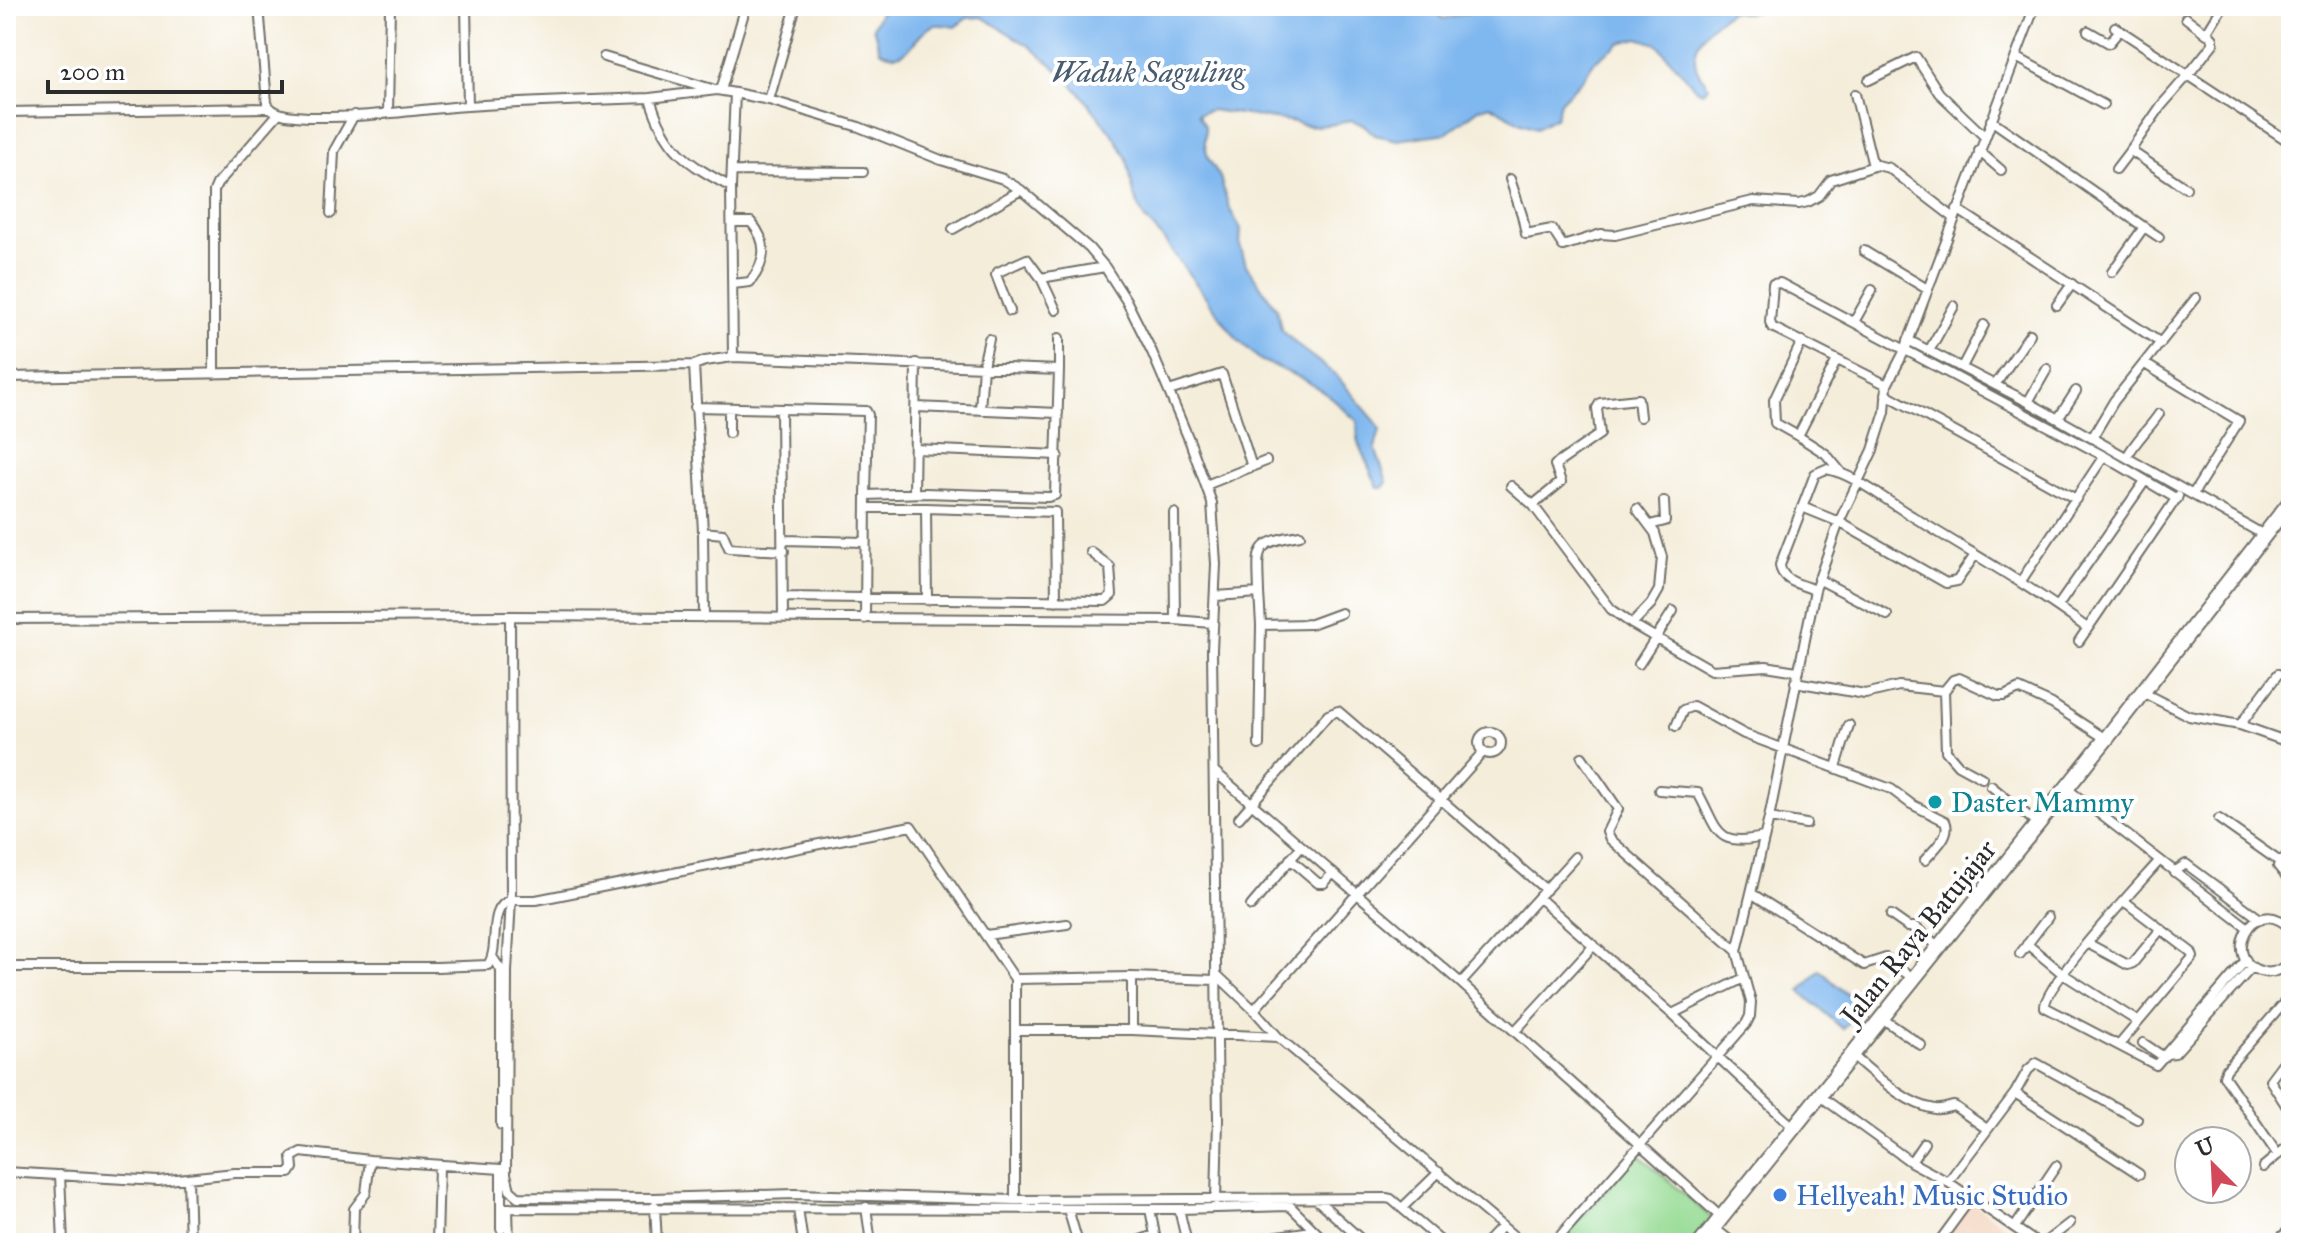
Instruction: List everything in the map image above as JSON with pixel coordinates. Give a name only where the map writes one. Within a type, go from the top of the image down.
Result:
[{"type":"highway","name":"Jalan Raya Batujajar","points":[[1701,1243],[1940,948],[2291,501]]},
{"type":"street","points":[[259,6],[268,108]]},
{"type":"street","points":[[388,113],[390,6]]},
{"type":"street","points":[[466,6],[468,106]]},
{"type":"street","points":[[719,90],[746,6]]},
{"type":"street","points":[[769,100],[796,6]]},
{"type":"street","points":[[1554,1243],[1750,1016],[1751,1002],[1737,951],[1769,818],[1818,579],[1839,522],[1881,431],[1886,389],[1907,345],[2035,6]]},
{"type":"street","points":[[2207,34],[2208,27],[2223,6]]},
{"type":"street","points":[[2116,169],[2161,106],[2213,44],[2213,39],[2186,18]]},
{"type":"street","points":[[2088,31],[2109,43],[2118,28],[2291,143]]},
{"type":"street","points":[[604,57],[859,127],[941,160],[1003,179],[1021,190],[1089,248],[1126,300],[1169,391],[1212,503],[1216,596],[1212,623],[1218,1119],[1216,1200]]},
{"type":"street","points":[[1869,80],[1916,57],[1939,93],[1984,136]]},
{"type":"street","points":[[2016,57],[2104,105]]},
{"type":"street","points":[[6,112],[268,108],[278,114],[311,117],[650,98],[719,90]]},
{"type":"street","points":[[733,357],[731,187],[735,93]]},
{"type":"street","points":[[1855,94],[1873,166]]},
{"type":"street","points":[[650,98],[659,125],[676,150],[696,169],[731,187]]},
{"type":"street","points":[[214,374],[214,191],[278,114]]},
{"type":"street","points":[[331,213],[334,151],[354,115]]},
{"type":"street","points":[[1991,120],[2159,237]]},
{"type":"street","points":[[2132,148],[2134,153],[2186,188]]},
{"type":"street","points":[[1979,151],[2001,170]]},
{"type":"street","points":[[1510,179],[1526,234],[1552,229],[1558,243],[1563,246],[1601,234],[1615,235],[1753,201],[1808,202],[1819,196],[1831,180],[1873,166],[1889,168],[1955,213],[2056,272],[2161,343]]},
{"type":"street","points":[[732,171],[863,172]]},
{"type":"street","points":[[953,229],[1021,190]]},
{"type":"street","points":[[732,222],[751,222],[763,241],[760,270],[750,282],[733,284]]},
{"type":"street","points":[[2112,272],[2144,227]]},
{"type":"street","points":[[1864,251],[1927,289]]},
{"type":"street","points":[[1010,311],[996,273],[1027,259],[1041,278],[1056,310]]},
{"type":"street","points":[[1041,278],[1105,267]]},
{"type":"street","points":[[2076,499],[1837,360],[1770,325],[1772,286],[1780,283],[1854,322],[1907,345],[2177,499]]},
{"type":"street","points":[[2057,305],[2072,284]]},
{"type":"street","points":[[1854,322],[1872,290]]},
{"type":"street","points":[[2092,438],[2114,401],[2196,298]]},
{"type":"street","points":[[1929,351],[1954,306]]},
{"type":"street","points":[[1962,367],[1984,325]]},
{"type":"street","points":[[1995,385],[2030,334]]},
{"type":"street","points":[[866,495],[914,493],[1051,497],[1057,493],[1059,338]]},
{"type":"street","points":[[980,410],[983,366],[989,339]]},
{"type":"street","points":[[1802,341],[1773,404],[1775,423],[1826,454],[1843,475]]},
{"type":"street","points":[[1907,345],[1929,351],[2028,402],[2264,535]]},
{"type":"street","points":[[6,377],[694,365],[733,357],[1059,370]]},
{"type":"street","points":[[1798,436],[1837,360]]},
{"type":"street","points":[[914,493],[916,363]]},
{"type":"street","points":[[2145,364],[2227,412],[2240,423],[2225,441],[2193,494]]},
{"type":"street","points":[[694,365],[704,618]]},
{"type":"street","points":[[2028,402],[2047,369]]},
{"type":"street","points":[[1169,391],[1222,374],[1252,467]]},
{"type":"street","points":[[2058,419],[2076,391]]},
{"type":"street","points":[[1533,505],[1561,482],[1555,465],[1601,433],[1597,408],[1600,403],[1638,399],[1640,417]]},
{"type":"street","points":[[695,407],[866,411],[865,619]]},
{"type":"street","points":[[916,407],[1058,413]]},
{"type":"street","points":[[729,410],[729,433]]},
{"type":"street","points":[[781,411],[783,617]]},
{"type":"street","points":[[2127,457],[2159,414]]},
{"type":"street","points":[[915,449],[1058,455]]},
{"type":"street","points":[[2021,581],[2104,456]]},
{"type":"street","points":[[1206,485],[1266,461]]},
{"type":"street","points":[[1815,590],[1785,577],[1780,569],[1818,471],[1833,470],[2021,581],[2087,628]]},
{"type":"street","points":[[2058,606],[2145,481]]},
{"type":"street","points":[[1511,486],[1533,505],[1611,609],[1632,624],[1712,670],[1766,666],[1797,671]]},
{"type":"street","points":[[2079,641],[2183,488]]},
{"type":"street","points":[[1650,525],[1665,520],[1664,501]]},
{"type":"street","points":[[1802,507],[1839,522],[1946,583],[1957,581],[1975,555]]},
{"type":"street","points":[[866,508],[1055,512],[1056,601]]},
{"type":"street","points":[[926,508],[927,600]]},
{"type":"street","points":[[1632,624],[1651,604],[1659,590],[1662,557],[1655,533],[1637,509]]},
{"type":"street","points":[[1174,513],[1175,620]]},
{"type":"street","points":[[703,532],[723,534],[729,548],[784,551]]},
{"type":"street","points":[[1259,745],[1261,625],[1258,555],[1262,547],[1272,540],[1300,535]]},
{"type":"street","points":[[784,540],[865,542]]},
{"type":"street","points":[[784,597],[1102,601],[1110,598],[1110,567],[1091,552]]},
{"type":"street","points":[[1818,579],[1887,615]]},
{"type":"street","points":[[1216,596],[1259,593]]},
{"type":"street","points":[[1639,664],[1673,611]]},
{"type":"street","points":[[1261,625],[1311,624],[1341,613]]},
{"type":"street","points":[[6,619],[510,616],[1175,620],[1212,623]]},
{"type":"street","points":[[510,616],[511,900],[507,971],[506,1174],[510,1190],[518,1197],[654,1198],[795,1194],[1015,1200],[1386,1198],[1443,1243]]},
{"type":"street","points":[[2240,725],[2278,674]]},
{"type":"street","points":[[1982,778],[1958,765],[1946,751],[1944,691],[1953,680],[1959,678],[1998,696],[2019,689],[2052,704],[2106,739]]},
{"type":"street","points":[[1795,682],[1865,694],[1899,686],[1944,691]]},
{"type":"street","points":[[2142,692],[2189,716],[2240,725],[2290,740]]},
{"type":"street","points":[[1676,726],[1683,710],[1693,706],[1744,734],[1782,750],[1891,789],[1911,804],[1945,821],[1949,828],[1925,860]]},
{"type":"street","points":[[1239,818],[1328,715],[1338,711],[1546,890]]},
{"type":"street","points":[[1836,767],[1849,725]]},
{"type":"street","points":[[1254,1010],[1483,752]]},
{"type":"street","points":[[1582,757],[1618,809],[1607,832],[1610,839],[1737,951]]},
{"type":"street","points":[[1214,771],[1515,1031],[1639,1145],[1719,1224],[1733,1243]]},
{"type":"street","points":[[1991,786],[2038,824]]},
{"type":"street","points":[[2066,788],[2247,927]]},
{"type":"street","points":[[1659,790],[1698,793],[1717,830],[1729,840],[1734,842],[1763,837]]},
{"type":"street","points":[[1769,818],[1806,824]]},
{"type":"street","points":[[2219,819],[2280,862]]},
{"type":"street","points":[[6,967],[488,965],[493,958],[497,908],[511,900],[536,900],[909,826],[1015,979],[1015,1200]]},
{"type":"street","points":[[1251,906],[1301,847]]},
{"type":"street","points":[[2291,850],[2280,862],[2279,869],[2291,882]]},
{"type":"street","points":[[1461,983],[1575,857]]},
{"type":"street","points":[[1290,859],[1318,883],[1324,883],[1333,873]]},
{"type":"street","points":[[2160,860],[2087,943],[2045,1000],[2045,1007],[2153,1065],[2165,1055],[2175,1053],[2249,964]]},
{"type":"street","points":[[2174,872],[2186,864],[2260,919]]},
{"type":"street","points":[[1751,893],[1864,965],[1886,958],[1914,979]]},
{"type":"street","points":[[1539,898],[1672,1014],[1794,1128]]},
{"type":"street","points":[[2119,1045],[2193,957],[2191,952],[2124,901]]},
{"type":"street","points":[[2284,922],[2291,914]]},
{"type":"street","points":[[1891,915],[1908,927],[1915,927],[1940,948]]},
{"type":"street","points":[[2020,954],[2048,917]]},
{"type":"street","points":[[2291,929],[2276,918],[2260,919],[2247,927],[2241,947],[2249,964],[2268,972],[2284,968],[2291,962]]},
{"type":"street","points":[[986,935],[1067,924]]},
{"type":"street","points":[[2087,943],[2128,965],[2161,929]]},
{"type":"street","points":[[2027,944],[2063,974],[2137,1021]]},
{"type":"street","points":[[1515,1031],[1594,945]]},
{"type":"street","points":[[493,958],[501,970],[501,1169],[509,1243]]},
{"type":"street","points":[[1132,977],[1132,1030]]},
{"type":"street","points":[[1015,979],[1216,977],[1254,1010],[1278,1037],[1522,1243]]},
{"type":"street","points":[[1672,1014],[1744,978]]},
{"type":"street","points":[[2278,1155],[2224,1076],[2226,1070],[2287,1007],[2291,995]]},
{"type":"street","points":[[1883,1019],[1921,1045]]},
{"type":"street","points":[[1015,1030],[1132,1030],[1278,1037]]},
{"type":"street","points":[[2143,1043],[2165,1055]]},
{"type":"street","points":[[2291,1052],[2270,1080],[2291,1113]]},
{"type":"street","points":[[1853,1056],[1916,1103],[1939,1110],[1954,1106],[1987,1129]]},
{"type":"street","points":[[1948,1182],[2036,1063],[2137,1119]]},
{"type":"street","points":[[2015,1093],[2139,1174]]},
{"type":"street","points":[[1820,1096],[1911,1162],[1948,1182],[2037,1243]]},
{"type":"street","points":[[1911,1162],[1924,1143]]},
{"type":"street","points":[[2263,1167],[2291,1144]]},
{"type":"street","points":[[6,1172],[158,1181],[235,1173],[290,1173],[292,1157],[299,1152],[501,1169]]},
{"type":"street","points":[[353,1243],[354,1209],[366,1193],[370,1160]]},
{"type":"street","points":[[437,1243],[439,1166]]},
{"type":"street","points":[[2015,1227],[2056,1166]]},
{"type":"street","points":[[1402,1208],[1439,1172]]},
{"type":"street","points":[[60,1175],[63,1243]]},
{"type":"street","points":[[188,1179],[190,1243]]},
{"type":"street","points":[[1938,1243],[1971,1198]]},
{"type":"street","points":[[1316,1199],[1365,1243]]},
{"type":"street","points":[[655,1206],[657,1243]]},
{"type":"street","points":[[505,1208],[1179,1209],[1290,1206],[1327,1243]]},
{"type":"street","points":[[866,1207],[871,1243]]},
{"type":"street","points":[[501,1229],[505,1208]]},
{"type":"street","points":[[798,1209],[803,1243]]},
{"type":"street","points":[[1068,1209],[1078,1243]]},
{"type":"street","points":[[1132,1243],[1155,1235],[1150,1209]]},
{"type":"street","points":[[1179,1209],[1187,1243]]},
{"type":"street","points":[[2044,1243],[2070,1223]]},
{"type":"street","points":[[1486,1243],[1502,1226]]},
{"type":"street","points":[[2274,1243],[2291,1229]]},
{"type":"street","points":[[1252,1240],[1294,1239],[1312,1231]]},
{"type":"shaded area","points":[[1972,1202],[2012,1232],[2019,1243],[1942,1243]]},
{"type":"green space","points":[[1638,1154],[1713,1219],[1692,1243],[1559,1243]]},
{"type":"water","name":"Waduk Saguling","points":[[883,6],[1432,6],[1443,19],[1469,13],[1472,6],[1768,6],[1750,13],[1731,11],[1705,34],[1695,57],[1697,69],[1709,87],[1703,92],[1696,89],[1657,44],[1638,38],[1620,43],[1595,61],[1582,80],[1560,102],[1556,117],[1536,128],[1490,105],[1479,109],[1447,133],[1398,140],[1375,135],[1364,125],[1351,120],[1315,126],[1211,110],[1198,114],[1205,126],[1208,158],[1220,177],[1229,208],[1241,229],[1240,245],[1246,265],[1277,309],[1281,329],[1335,374],[1380,430],[1375,448],[1387,482],[1383,488],[1378,488],[1358,443],[1357,421],[1328,395],[1305,380],[1260,360],[1236,338],[1144,218],[1134,195],[1127,159],[1116,139],[1061,73],[1031,47],[982,17],[967,18],[955,27],[935,25],[921,34],[905,52],[890,55],[880,50],[873,27]]},
{"type":"water","points":[[1820,970],[1862,1008],[1843,1029],[1800,991]]},
{"type":"place","name":"Daster Mammy","points":[[1935,802]]},
{"type":"place","name":"Hellyeah! Music Studio","points":[[1780,1195]]}]
